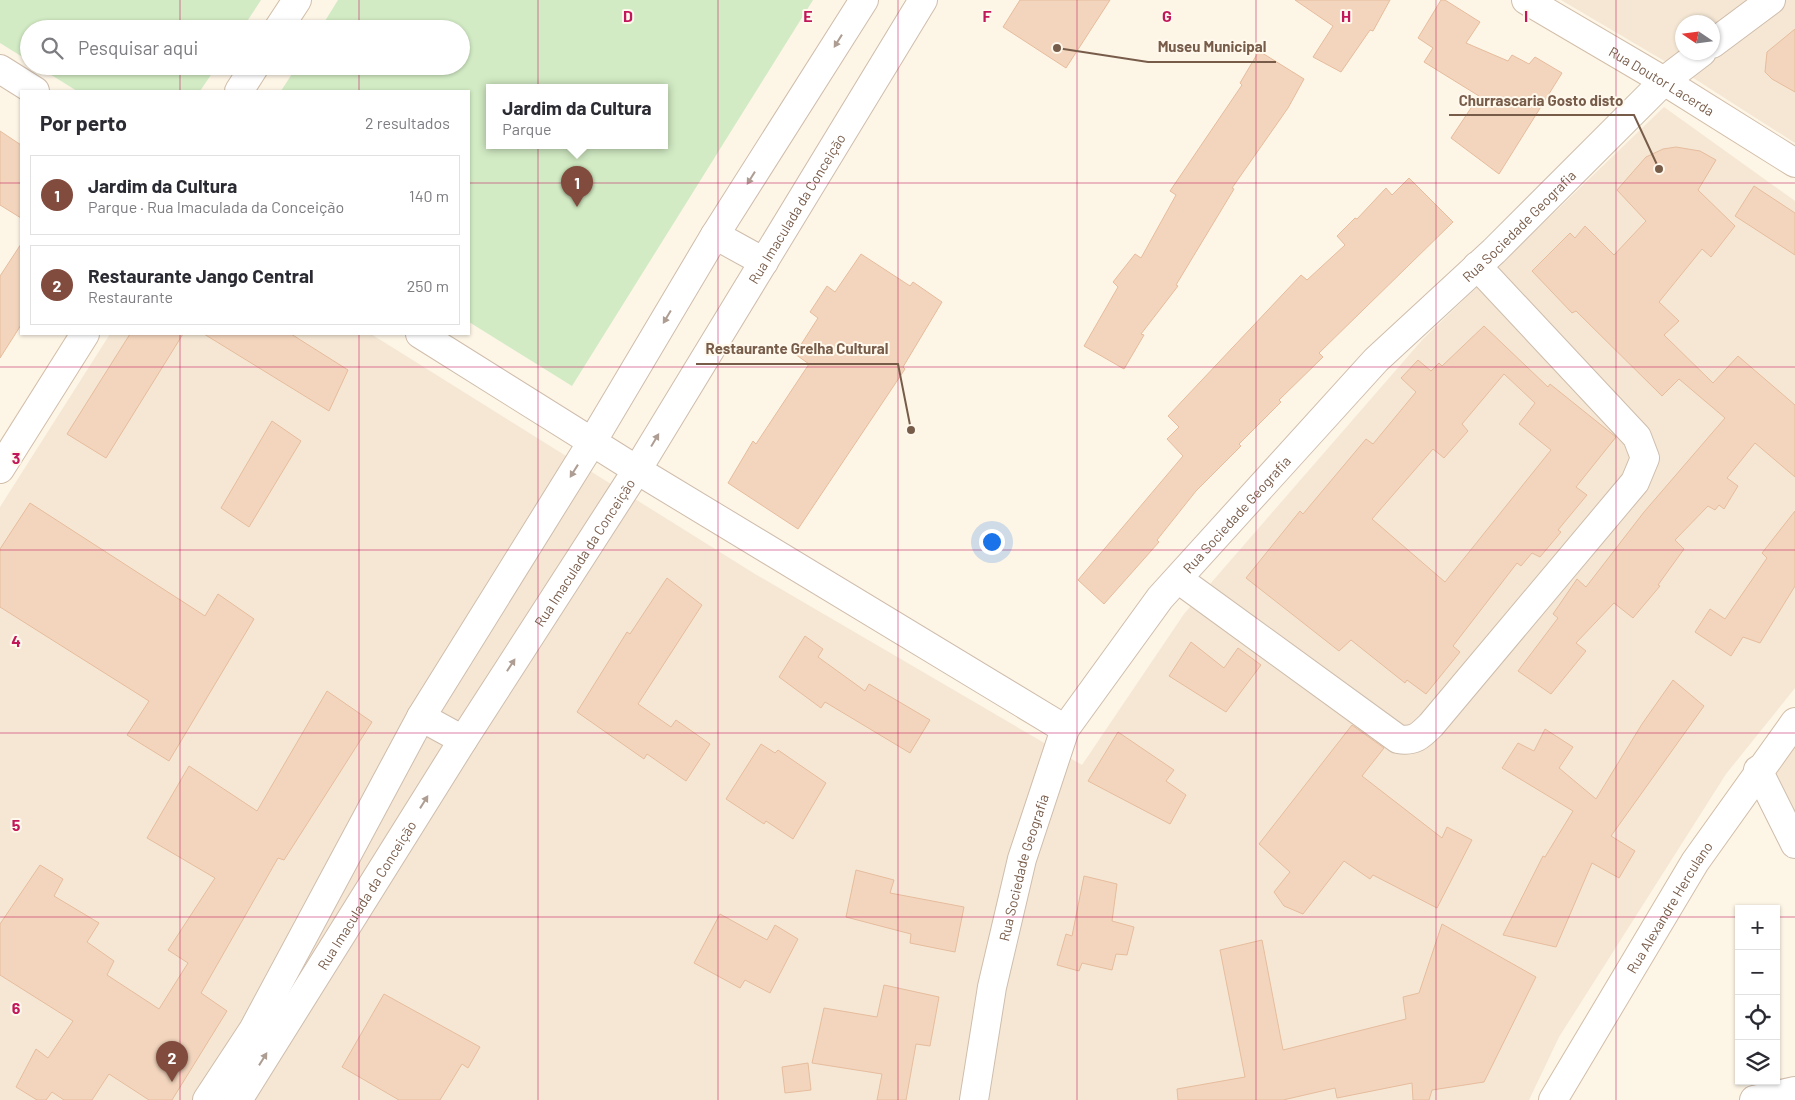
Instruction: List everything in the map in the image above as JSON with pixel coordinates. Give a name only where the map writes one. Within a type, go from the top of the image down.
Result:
[{"type":"street","points":[[284,20],[296,0]]},
{"type":"street","points":[[207,1100],[253,1030],[421,717],[592,442],[715,235],[864,0]]},
{"type":"street","name":"Rua Imaculada da Conceição","points":[[238,1100],[462,740],[637,470],[923,0]]},
{"type":"street","name":"Rua Doutor Lacerda","points":[[1526,0],[1664,81],[1795,164]]},
{"type":"street","points":[[1720,38],[1771,0]]},
{"type":"street","name":"Rua Sociedade Geografia","points":[[974,1100],[992,986],[1022,860],[1066,729],[1160,598],[1376,360],[1477,266],[1664,81],[1692,60]]},
{"type":"street","points":[[0,69],[33,90]]},
{"type":"street","points":[[240,90],[249,75]]},
{"type":"street","points":[[715,235],[764,262]]},
{"type":"street","points":[[1178,578],[1398,739],[1407,741],[1417,739],[1431,725],[1635,482],[1645,458],[1637,437],[1477,266]]},
{"type":"street","points":[[0,469],[84,335]]},
{"type":"street","points":[[422,335],[637,470],[1066,729]]},
{"type":"street","points":[[421,717],[462,740]]},
{"type":"street","name":"Rua Alexandre Herculano","points":[[1553,1100],[1695,862],[1758,770],[1795,722]]},
{"type":"street","points":[[1758,770],[1795,844]]},
{"type":"street","points":[[1754,1100],[1795,1091]]},
{"type":"shaded area","points":[[1561,0],[1795,0],[1795,143],[1695,79]]},
{"type":"shaded area","points":[[1664,107],[1795,201],[1795,688],[1726,774],[1559,1037],[1529,1100],[0,1100],[0,507],[109,335],[373,335],[755,574],[1082,765],[1184,614],[1423,339]]},
{"type":"shaded area","points":[[1795,722],[1795,844],[1758,770]]},
{"type":"green space","points":[[0,0],[261,0],[248,20],[20,20],[20,55],[0,43]]},
{"type":"green space","points":[[338,0],[813,0],[572,386],[470,323],[470,90],[282,90],[291,75],[470,75],[470,20],[326,20]]},
{"type":"green space","points":[[51,75],[211,75],[201,90],[75,90]]},
{"type":"building","points":[[1020,0],[1110,0],[1066,68],[1003,27]]},
{"type":"building","points":[[1295,0],[1390,0],[1373,31],[1370,30],[1341,72],[1313,57],[1333,26]]},
{"type":"building","points":[[1441,0],[1445,0],[1480,22],[1466,43],[1508,61],[1512,55],[1529,64],[1535,57],[1562,73],[1499,174],[1451,138],[1479,96],[1424,62],[1433,48],[1418,38]]},
{"type":"building","points":[[1795,29],[1795,92],[1772,79],[1765,72],[1767,52]]},
{"type":"building","points":[[1259,51],[1304,79],[1288,108],[1232,188],[1234,189],[1176,285],[1178,286],[1141,334],[1144,335],[1124,369],[1084,346],[1118,287],[1113,282],[1135,254],[1141,258],[1176,195],[1170,191],[1242,85],[1240,83]]},
{"type":"building","points":[[0,131],[20,144],[20,217],[0,205]]},
{"type":"building","points":[[1676,147],[1700,151],[1716,160],[1698,190],[1735,226],[1711,257],[1702,249],[1659,302],[1679,321],[1664,335],[1713,383],[1738,356],[1795,405],[1795,477],[1755,443],[1727,478],[1738,486],[1724,509],[1719,505],[1715,510],[1708,506],[1675,540],[1684,549],[1658,585],[1660,586],[1633,618],[1614,603],[1576,643],[1586,651],[1551,694],[1518,671],[1558,618],[1553,614],[1577,579],[1586,587],[1644,512],[1725,418],[1679,379],[1662,396],[1576,311],[1572,313],[1532,271],[1570,233],[1575,238],[1585,226],[1614,255],[1646,221],[1617,190],[1646,157],[1663,149]]},
{"type":"building","points":[[1409,178],[1453,222],[1319,353],[1323,357],[1279,400],[1281,402],[1239,444],[1241,446],[1196,491],[1157,540],[1159,542],[1104,604],[1078,580],[1183,456],[1167,439],[1179,427],[1168,416],[1301,275],[1307,280],[1345,245],[1337,236],[1355,218],[1357,219],[1386,188],[1392,195]]},
{"type":"building","points":[[1754,186],[1795,213],[1795,255],[1735,216]]},
{"type":"building","points":[[20,246],[20,327],[0,358],[0,276]]},
{"type":"building","points":[[861,254],[910,286],[913,282],[942,302],[903,367],[905,369],[798,529],[728,483],[753,441],[756,444],[809,364],[795,354],[818,318],[810,312],[827,286],[835,292]]},
{"type":"building","points":[[1484,326],[1548,387],[1550,384],[1616,437],[1576,487],[1587,495],[1558,530],[1561,532],[1540,557],[1532,553],[1521,566],[1517,563],[1453,646],[1460,652],[1426,694],[1407,680],[1405,683],[1351,640],[1339,651],[1246,578],[1300,511],[1303,514],[1366,439],[1373,444],[1416,392],[1401,378],[1418,360],[1431,371],[1439,363],[1442,366]],"holes":[[[1504,374],[1535,403],[1519,424],[1551,450],[1445,582],[1372,519],[1433,449],[1444,458],[1468,431],[1462,424]]]},
{"type":"building","points":[[129,335],[182,335],[106,458],[67,434]]},
{"type":"building","points":[[206,335],[293,335],[348,370],[329,411]]},
{"type":"building","points":[[272,421],[301,441],[249,527],[221,508]]},
{"type":"building","points":[[30,503],[205,616],[218,594],[254,619],[169,761],[127,735],[149,701],[0,607],[0,549]]},
{"type":"building","points":[[1795,511],[1795,586],[1760,643],[1743,637],[1731,656],[1695,632],[1710,609],[1725,619],[1767,558],[1762,553]]},
{"type":"building","points":[[667,578],[702,605],[638,704],[671,727],[676,720],[710,744],[686,781],[647,754],[644,759],[577,712],[627,632],[630,634]]},
{"type":"building","points":[[805,636],[823,649],[818,657],[865,691],[869,684],[930,720],[910,753],[825,702],[821,708],[779,677]]},
{"type":"building","points":[[1191,642],[1224,668],[1238,648],[1261,665],[1226,712],[1169,676]]},
{"type":"building","points":[[1673,680],[1704,706],[1611,836],[1635,851],[1619,878],[1592,863],[1556,947],[1503,935],[1543,856],[1545,857],[1573,811],[1502,768],[1518,743],[1534,751],[1545,729],[1573,747],[1559,768],[1596,799],[1642,724]]},
{"type":"building","points":[[327,691],[372,722],[284,860],[278,858],[201,993],[227,1011],[172,1100],[149,1100],[109,1074],[92,1100],[64,1100],[52,1092],[46,1100],[37,1100],[16,1087],[36,1049],[48,1058],[73,1021],[0,975],[0,924],[40,865],[63,879],[54,896],[99,923],[87,942],[114,961],[107,975],[159,1009],[188,963],[168,950],[215,878],[147,838],[189,766],[257,811]]},
{"type":"building","points":[[1352,725],[1384,748],[1362,776],[1442,838],[1447,827],[1472,840],[1437,908],[1373,875],[1370,879],[1344,861],[1303,914],[1284,906],[1274,892],[1290,872],[1259,844]]},
{"type":"building","points":[[1118,732],[1174,770],[1166,781],[1186,795],[1170,824],[1088,781]]},
{"type":"building","points":[[761,744],[775,753],[778,750],[826,783],[793,839],[766,821],[764,824],[726,799]]},
{"type":"building","points":[[856,870],[894,880],[890,893],[964,907],[955,952],[910,943],[911,934],[846,917]]},
{"type":"building","points":[[1084,876],[1117,884],[1112,921],[1134,927],[1127,955],[1116,954],[1112,970],[1082,963],[1079,971],[1057,965],[1066,934],[1072,936]]},
{"type":"building","points":[[720,914],[767,940],[775,925],[798,939],[770,993],[745,980],[740,988],[694,963]]},
{"type":"building","points":[[1442,924],[1536,977],[1484,1082],[1432,1090],[1429,1100],[1413,1100],[1412,1083],[1337,1098],[1335,1088],[1283,1100],[1178,1100],[1177,1089],[1245,1077],[1220,950],[1262,940],[1283,1050],[1406,1019],[1403,997],[1419,993]]},
{"type":"building","points":[[884,985],[939,997],[930,1046],[916,1044],[906,1100],[877,1100],[882,1074],[812,1063],[824,1008],[877,1017]]},
{"type":"building","points":[[384,994],[480,1047],[468,1068],[462,1064],[440,1100],[399,1100],[342,1067]]},
{"type":"building","points":[[808,1063],[811,1090],[785,1093],[782,1067]]},
{"type":"place","name":"Museu Municipal","points":[[1057,48]]},
{"type":"place","name":"Churrascaria Gosto disto","points":[[1659,169]]},
{"type":"place","name":"Jardim da Cultura","points":[[577,207]]},
{"type":"place","name":"Restaurante Grelha Cultural","points":[[911,430]]},
{"type":"place","name":"Restaurante Jango Central","points":[[172,1082]]}]
